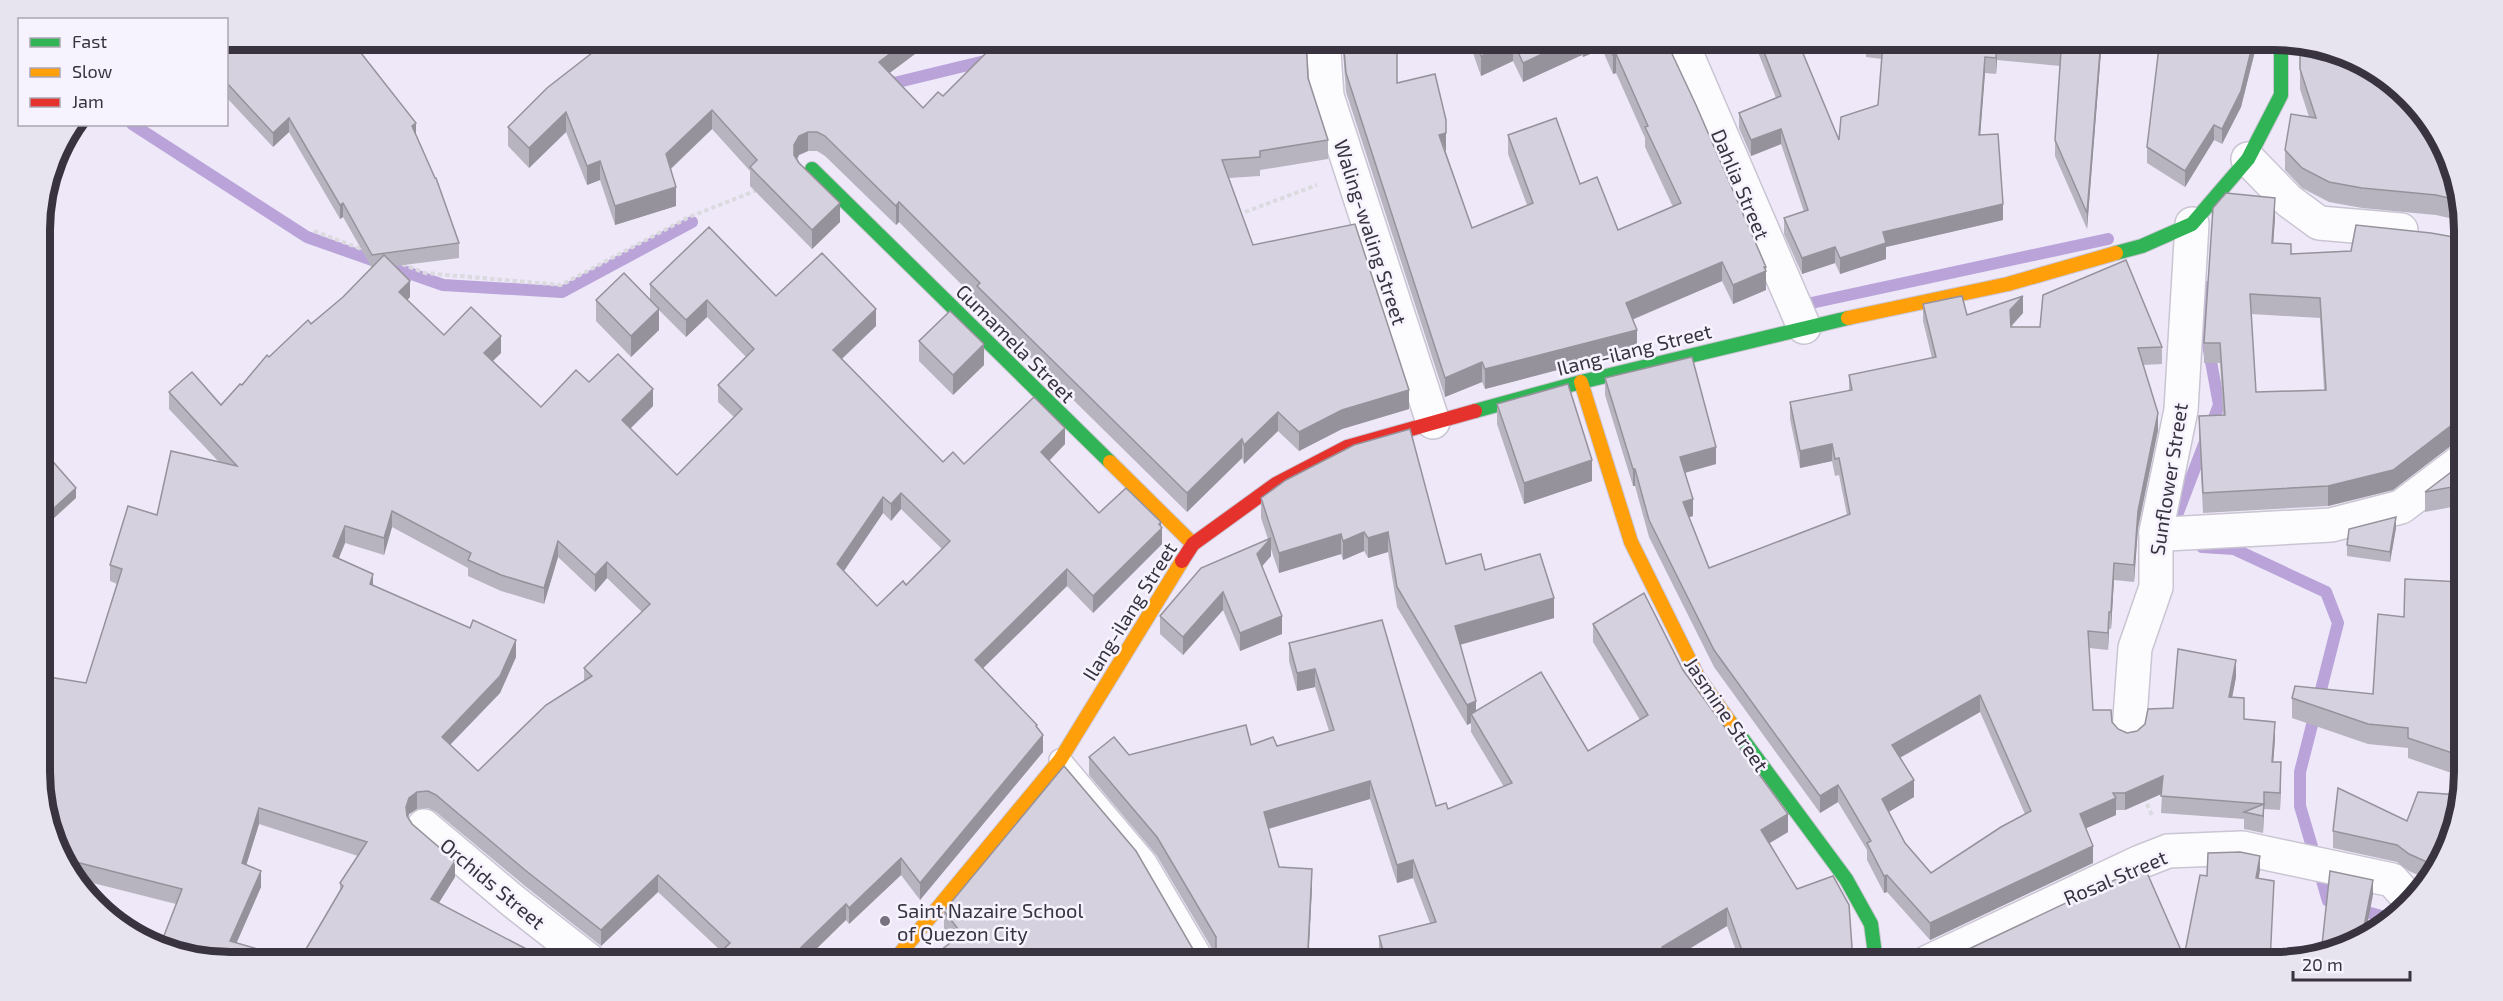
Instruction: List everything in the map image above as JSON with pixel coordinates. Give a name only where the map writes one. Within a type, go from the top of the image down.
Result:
[{"type":"street","name":"Waling-waling Street","points":[[1324,50],[1327,96],[1433,422]]},
{"type":"street","name":"Dahlia Street","points":[[1685,50],[1803,327]]},
{"type":"street","name":"Ilang-ilang Street","points":[[902,952],[1060,760],[1193,544],[1276,484],[1347,447],[1433,422],[1581,382],[1803,327],[2008,284],[2142,246],[2192,224],[2248,159],[2281,95],[2281,50]]},
{"type":"street","points":[[2248,159],[2289,201],[2319,223],[2434,234]]},
{"type":"street","name":"Gumamela Street","points":[[812,169],[1193,544]]},
{"type":"street","name":"Sunflower Street","points":[[2129,731],[2135,648],[2172,533],[2192,224]]},
{"type":"street","name":"Jasmine Street","points":[[1581,382],[1631,542],[1698,677],[1846,879],[1871,924],[1875,951]]},
{"type":"street","points":[[2172,533],[2331,525],[2402,507],[2454,467]]},
{"type":"street","name":"Orchids Street","points":[[424,826],[578,952]]},
{"type":"street","name":"Rosal Street","points":[[1951,951],[2168,851],[2242,848],[2392,880],[2405,894]]},
{"type":"lane","points":[[1060,760],[1146,862],[1199,952]]},
{"type":"path","points":[[392,260],[425,273],[561,285],[689,217],[812,169]]},
{"type":"path","points":[[1245,212],[1351,172]]},
{"type":"path","points":[[314,231],[369,252]]},
{"type":"path","points":[[2143,794],[2168,851]]},
{"type":"building","points":[[228,50],[359,50],[416,123],[412,126],[436,178],[459,243],[372,255],[343,203],[340,205],[289,118],[273,133],[228,84]]},
{"type":"building","points":[[596,50],[895,50],[879,62],[923,108],[938,92],[943,96],[989,50],[1307,50],[1308,78],[1328,140],[1260,151],[1260,157],[1222,160],[1253,245],[1355,224],[1409,390],[1342,410],[1299,432],[1278,412],[1244,445],[1242,439],[1187,493],[977,286],[980,283],[899,202],[896,206],[825,136],[817,132],[808,132],[799,136],[794,145],[794,155],[799,163],[840,203],[812,230],[750,167],[757,160],[712,110],[666,154],[676,187],[615,206],[600,161],[587,166],[566,112],[529,148],[508,127],[547,88]]},
{"type":"building","points":[[1344,50],[1397,50],[1397,83],[1435,74],[1446,120],[1446,133],[1439,135],[1472,228],[1533,203],[1508,135],[1556,118],[1580,184],[1597,177],[1618,230],[1681,203],[1645,127],[1648,126],[1616,54],[1613,55],[1611,50],[1670,50],[1696,105],[1766,271],[1733,285],[1722,262],[1626,303],[1637,330],[1485,369],[1482,362],[1445,378],[1346,73]]},
{"type":"building","points":[[1479,50],[1494,50],[1481,56]]},
{"type":"building","points":[[1517,50],[1551,50],[1523,63]]},
{"type":"building","points":[[1763,50],[1802,50],[1839,140],[1841,117],[1878,105],[1882,50],[1997,50],[1996,58],[1985,57],[1979,135],[1998,134],[2003,204],[1883,232],[1886,243],[1840,258],[1835,247],[1802,258],[1784,218],[1808,210],[1781,129],[1751,140],[1739,113],[1781,96]]},
{"type":"building","points":[[2052,50],[2100,50],[2087,213],[2055,140],[2061,51]]},
{"type":"building","points":[[2159,50],[2251,50],[2241,91],[2222,129],[2214,125],[2185,171],[2147,147]]},
{"type":"building","points":[[2300,53],[2331,59],[2353,68],[2392,94],[2409,111],[2435,150],[2444,172],[2450,198],[2329,182],[2302,168],[2285,150],[2291,114],[2316,118],[2300,69]]},
{"type":"building","points":[[2226,193],[2275,198],[2272,243],[2291,244],[2291,254],[2351,251],[2356,225],[2454,237],[2454,424],[2393,470],[2328,486],[2203,493],[2199,416],[2225,415],[2220,343],[2204,343],[2213,208]],"holes":[[[2250,294],[2320,298],[2326,390],[2256,392]]]},
{"type":"building","points":[[709,227],[776,296],[822,253],[876,309],[833,350],[943,462],[953,452],[964,464],[1034,397],[1065,428],[1041,452],[1099,513],[1126,488],[1161,522],[1159,524],[1162,528],[1093,596],[1067,569],[975,660],[1037,725],[1043,735],[920,883],[901,858],[849,908],[846,904],[797,952],[721,952],[730,943],[658,875],[601,930],[436,795],[428,791],[417,792],[409,798],[406,807],[407,816],[412,824],[455,861],[431,899],[532,952],[304,952],[343,886],[340,883],[367,842],[259,808],[242,863],[261,871],[230,941],[268,952],[230,952],[195,948],[163,938],[182,889],[74,862],[59,829],[51,795],[50,677],[86,683],[122,569],[110,565],[128,506],[157,515],[171,451],[237,466],[169,392],[192,372],[221,405],[240,384],[242,385],[267,355],[269,357],[308,320],[311,324],[343,297],[384,255],[410,281],[399,292],[444,335],[471,307],[501,336],[484,353],[541,407],[576,370],[589,382],[618,354],[653,389],[622,420],[677,475],[742,409],[718,385],[754,349],[707,300],[686,320],[650,284]],"holes":[[[901,493],[950,541],[906,585],[903,581],[877,606],[837,564],[883,497],[891,504]],[[392,511],[471,553],[468,560],[501,575],[544,588],[558,541],[595,575],[607,562],[650,604],[584,668],[592,676],[546,705],[478,771],[442,737],[500,676],[516,640],[473,620],[470,628],[370,584],[373,574],[333,556],[345,526],[384,538]]]},
{"type":"building","points":[[2126,260],[2162,347],[2138,348],[2158,413],[2138,511],[2134,565],[2114,563],[2108,633],[2088,631],[2093,710],[2111,710],[2112,722],[2118,729],[2127,733],[2137,731],[2145,724],[2148,709],[2173,708],[2178,649],[2236,660],[2229,697],[2244,698],[2244,719],[2275,722],[2272,762],[2281,762],[2280,793],[2264,792],[2264,804],[2161,796],[2163,776],[2125,793],[2113,793],[2116,798],[2080,814],[2093,846],[1930,923],[1887,875],[1884,876],[1867,843],[1871,841],[1838,785],[1820,796],[1714,650],[1649,520],[1605,378],[1692,357],[1716,447],[1680,457],[1693,499],[1683,502],[1709,568],[1850,514],[1839,458],[1835,459],[1832,444],[1800,451],[1790,402],[1852,390],[1849,375],[1936,357],[1923,304],[1962,296],[1967,315],[2023,296],[2010,310],[2011,327],[2040,327],[2043,295]],"holes":[[[1980,695],[2031,811],[2001,827],[1931,873],[1905,843],[1882,799],[1914,780],[1892,745]]]},
{"type":"building","points":[[624,273],[659,309],[631,336],[596,300]]},
{"type":"building","points":[[950,311],[984,344],[953,375],[919,341]]},
{"type":"building","points":[[1568,384],[1592,460],[1524,483],[1497,404]]},
{"type":"building","points":[[1410,429],[1446,564],[1481,554],[1485,570],[1540,554],[1554,598],[1455,626],[1476,701],[1467,705],[1397,587],[1388,532],[1368,538],[1364,532],[1343,541],[1341,534],[1279,553],[1261,498],[1286,480],[1354,445]]},
{"type":"building","points":[[50,458],[76,488],[50,512]]},
{"type":"building","points":[[2454,470],[2454,487],[2425,492]]},
{"type":"building","points":[[2396,517],[2390,552],[2347,545],[2349,529]]},
{"type":"building","points":[[1271,538],[1257,554],[1282,616],[1240,633],[1223,592],[1183,637],[1160,616],[1201,568]]},
{"type":"building","points":[[2405,579],[2454,582],[2454,754],[2408,738],[2408,728],[2368,724],[2292,698],[2295,686],[2373,694],[2378,614],[2404,617]]},
{"type":"building","points":[[1644,593],[1683,670],[1788,814],[1761,830],[1797,889],[1833,876],[1849,905],[1852,951],[1742,951],[1727,908],[1662,947],[1664,951],[1383,951],[1379,936],[1436,922],[1413,860],[1397,865],[1370,781],[1264,812],[1279,867],[1312,869],[1308,949],[1312,951],[1214,952],[1216,937],[1157,837],[1089,757],[1114,737],[1129,755],[1246,725],[1251,745],[1273,737],[1277,746],[1334,730],[1315,669],[1297,673],[1289,643],[1382,620],[1436,806],[1446,803],[1448,809],[1512,783],[1471,714],[1541,672],[1588,751],[1648,715],[1593,624]]},
{"type":"building","points":[[1064,766],[1136,851],[1194,951],[939,952],[962,934],[944,911]]},
{"type":"building","points":[[2338,788],[2407,821],[2418,792],[2452,794],[2444,829],[2428,862],[2409,854],[2397,845],[2333,831]]},
{"type":"building","points":[[2264,804],[2263,816],[2244,812]]},
{"type":"building","points":[[2240,852],[2260,856],[2256,878],[2274,881],[2271,951],[2185,951],[2200,875],[2207,876],[2208,853]]},
{"type":"building","points":[[2144,866],[2181,951],[1964,951]]},
{"type":"building","points":[[2330,871],[2373,880],[2364,926],[2342,938],[2322,944]]},
{"type":"waterway","points":[[885,78],[894,83],[989,60]]},
{"type":"waterway","points":[[135,126],[307,237],[443,285],[562,292],[692,222]]},
{"type":"waterway","points":[[1800,300],[1802,305],[2108,239]]},
{"type":"waterway","points":[[2175,532],[2174,523],[2219,405],[2205,329],[2204,286]]},
{"type":"waterway","points":[[2202,547],[2234,549],[2326,592],[2338,623],[2300,772],[2300,806],[2328,901],[2339,904]]},
{"type":"waterway","points":[[2356,909],[2380,916]]},
{"type":"traffic: fast","points":[[2116,253],[2142,246],[2192,224],[2248,159],[2281,95],[2281,50]]},
{"type":"traffic: fast","points":[[812,169],[1110,462]]},
{"type":"traffic: fast","points":[[1475,411],[1581,382],[1848,318]]},
{"type":"traffic: fast","points":[[1730,722],[1846,879],[1871,924],[1875,951]]},
{"type":"traffic: slow","points":[[1848,318],[2008,284],[2116,253]]},
{"type":"traffic: slow","points":[[1581,382],[1631,542],[1698,677],[1730,722]]},
{"type":"traffic: slow","points":[[1110,462],[1193,544]]},
{"type":"traffic: slow","points":[[902,952],[1060,760],[1182,561]]},
{"type":"traffic: jam","points":[[1182,561],[1193,544],[1276,484],[1347,447],[1475,411]]},
{"type":"place","name":"Saint Nazaire School of Quezon City","points":[[885,921]]}]
